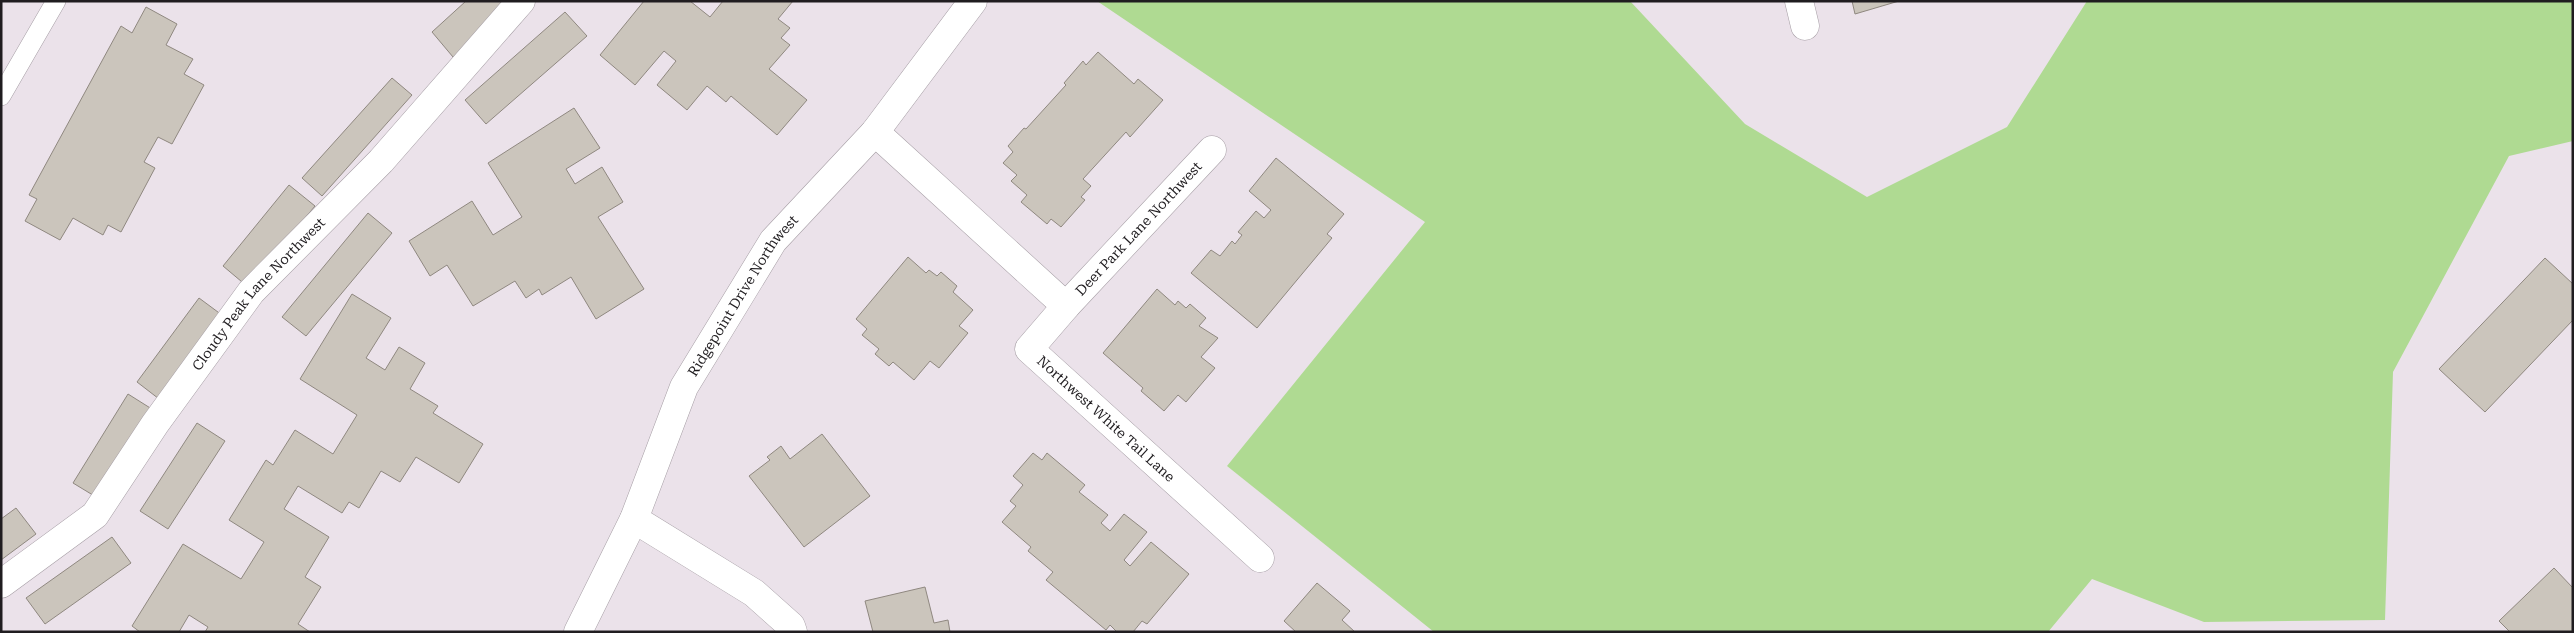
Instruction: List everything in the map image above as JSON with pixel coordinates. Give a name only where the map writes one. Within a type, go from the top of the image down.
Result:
[{"type":"street","name":"Cloudy Peak Lane Northwest","points":[[1,584],[95,515],[155,424],[251,292],[381,160],[521,1]]},
{"type":"street","name":"Ridgepoint Drive Northwest","points":[[578,632],[634,519],[684,387],[773,241],[875,132],[973,1]]},
{"type":"street","points":[[875,132],[1066,306]]},
{"type":"street","name":"Deer Park Lane Northwest","points":[[1066,306],[1212,150]]},
{"type":"street","name":"Northwest White Tail Lane","points":[[1066,306],[1030,349],[1260,558]]},
{"type":"street","points":[[634,519],[754,593],[792,626],[794,632]]},
{"type":"lane","points":[[1,96],[56,1]]},
{"type":"green space","points":[[1097,1],[1630,1],[1745,124],[1867,197],[2007,127],[2087,1],[2573,1],[2573,141],[2509,156],[2393,372],[2385,620],[2204,622],[2092,579],[2048,632],[1434,632],[1227,466],[1425,222]]},
{"type":"building","points":[[466,1],[515,1],[453,57],[432,32]]},
{"type":"building","points":[[644,1],[690,1],[710,17],[723,1],[793,1],[778,19],[790,28],[781,38],[790,45],[769,69],[807,100],[777,135],[731,96],[726,102],[707,86],[687,110],[657,85],[676,61],[664,51],[635,85],[600,55]]},
{"type":"building","points":[[1852,1],[1899,1],[1855,14]]},
{"type":"building","points":[[146,7],[177,24],[166,45],[193,59],[184,74],[204,85],[172,144],[158,137],[144,162],[155,168],[121,232],[108,225],[103,235],[73,218],[60,240],[25,221],[37,199],[29,195],[121,26],[132,33]]},
{"type":"building","points":[[565,12],[587,36],[486,124],[465,100]]},
{"type":"building","points":[[1098,52],[1134,84],[1138,79],[1163,100],[1130,137],[1126,132],[1083,179],[1091,186],[1081,197],[1085,200],[1061,227],[1051,219],[1047,224],[1021,202],[1027,195],[1011,181],[1017,175],[1003,163],[1013,152],[1008,146],[1066,85],[1064,83],[1083,61],[1086,65]]},
{"type":"building","points":[[392,78],[412,95],[322,196],[302,178]]},
{"type":"building","points":[[574,108],[600,148],[566,169],[575,184],[602,167],[623,202],[598,217],[644,289],[596,319],[571,277],[542,295],[539,289],[526,298],[515,281],[473,306],[447,265],[430,276],[409,241],[472,201],[493,235],[522,217],[488,163]]},
{"type":"building","points":[[1276,158],[1344,214],[1327,234],[1332,238],[1257,328],[1191,273],[1211,250],[1220,256],[1232,241],[1235,244],[1242,235],[1238,232],[1256,211],[1264,218],[1271,210],[1249,191]]},
{"type":"building","points":[[289,185],[315,206],[248,287],[223,266]]},
{"type":"building","points":[[368,213],[392,233],[306,336],[282,317]]},
{"type":"building","points":[[908,257],[926,273],[929,270],[937,276],[941,272],[957,286],[953,292],[973,310],[959,326],[968,333],[939,368],[930,361],[914,380],[893,362],[889,366],[875,354],[879,349],[862,335],[867,329],[856,319]]},
{"type":"building","points":[[2545,258],[2573,284],[2573,320],[2485,412],[2439,369]]},
{"type":"building","points":[[1157,289],[1175,305],[1178,301],[1186,308],[1190,304],[1206,318],[1199,326],[1218,338],[1201,357],[1215,368],[1186,402],[1178,395],[1164,411],[1141,391],[1143,388],[1103,353]]},
{"type":"building","points":[[352,294],[391,318],[366,358],[385,370],[399,347],[425,363],[410,389],[438,406],[433,413],[483,444],[459,483],[416,457],[400,482],[381,471],[359,508],[349,502],[342,513],[298,486],[284,509],[329,537],[305,577],[321,587],[298,624],[310,632],[205,632],[208,627],[189,615],[179,632],[140,632],[132,626],[183,544],[241,579],[264,542],[229,520],[266,460],[273,465],[295,430],[333,454],[357,415],[300,379]]},
{"type":"building","points":[[199,298],[226,318],[163,402],[137,382]]},
{"type":"building","points":[[128,394],[155,411],[101,500],[73,483]]},
{"type":"building","points":[[197,423],[225,441],[168,529],[140,511]]},
{"type":"building","points":[[822,434],[870,496],[804,547],[749,476],[770,460],[767,457],[781,446],[790,459]]},
{"type":"building","points":[[1033,453],[1042,460],[1047,453],[1085,485],[1079,492],[1108,515],[1101,523],[1110,531],[1124,514],[1147,532],[1124,560],[1130,566],[1151,542],[1189,574],[1147,624],[1142,621],[1133,632],[1117,632],[1110,625],[1106,630],[1046,580],[1053,572],[1028,551],[1031,547],[1002,522],[1016,506],[1010,501],[1023,485],[1013,476]]},
{"type":"building","points":[[16,508],[36,534],[1,560],[1,519]]},
{"type":"building","points":[[112,537],[131,563],[45,624],[26,598]]},
{"type":"building","points":[[2554,568],[2573,588],[2573,632],[2510,632],[2499,621]]},
{"type":"building","points":[[1317,583],[1350,611],[1342,620],[1355,632],[1296,632],[1284,621]]},
{"type":"building","points":[[925,587],[934,623],[948,620],[950,632],[873,632],[865,601]]}]
